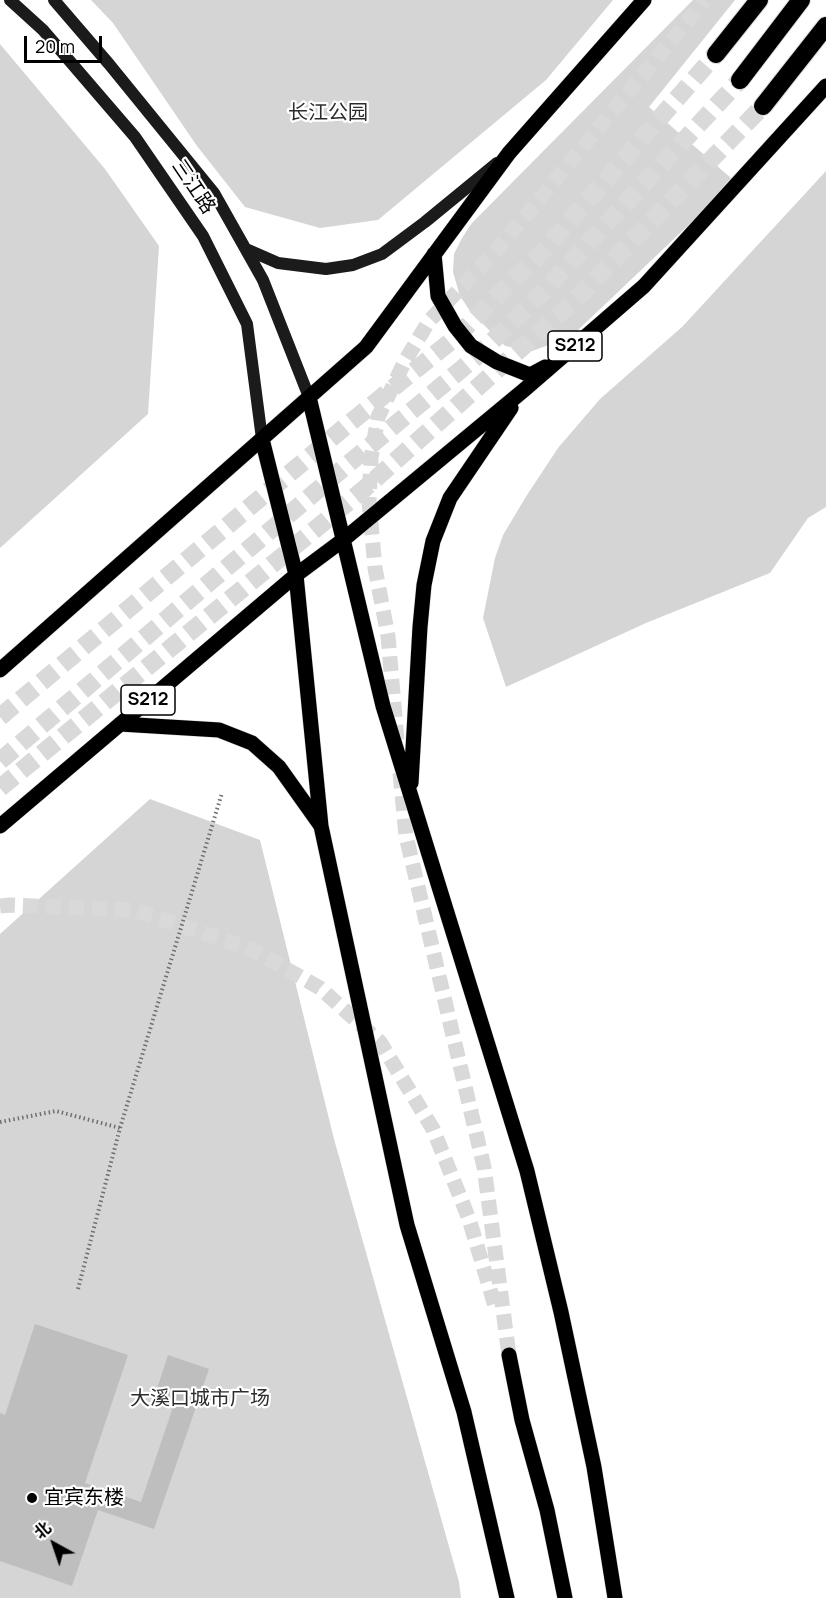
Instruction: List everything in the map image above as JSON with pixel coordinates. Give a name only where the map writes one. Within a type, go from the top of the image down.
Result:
[{"type":"highway","points":[[716,54],[759,0]]},
{"type":"highway","points":[[740,80],[801,0]]},
{"type":"highway","points":[[763,106],[826,26]]},
{"type":"main road","name":"三江路","points":[[10,0],[43,30],[135,137],[203,236],[247,324],[262,439]]},
{"type":"main road","name":"三江路","points":[[54,0],[214,193],[263,280],[309,397]]},
{"type":"main road","points":[[0,670],[366,347],[509,153],[644,0]]},
{"type":"main road","name":"S212","points":[[0,826],[296,575],[342,540],[524,390],[644,286],[826,86]]},
{"type":"main road","points":[[246,249],[278,263],[326,269],[353,265],[382,254],[509,153]]},
{"type":"main road","points":[[434,254],[438,296],[455,326],[471,346],[497,362],[530,375],[558,360]]},
{"type":"main road","points":[[411,795],[420,627],[424,585],[433,541],[450,498],[480,451],[524,390]]},
{"type":"main road","points":[[309,397],[383,706],[527,1171],[561,1311],[594,1467],[615,1598]]},
{"type":"main road","points":[[262,439],[296,575],[321,826],[407,1225],[464,1412],[507,1598]]},
{"type":"main road","points":[[120,724],[219,730],[252,743],[279,767],[321,826]]},
{"type":"main road","points":[[509,1356],[522,1420],[547,1510],[565,1598]]},
{"type":"path","points":[[78,1289],[120,1128],[222,793]]},
{"type":"path","points":[[0,1122],[56,1111],[120,1128]]},
{"type":"green space","name":"长江公园","points":[[91,0],[613,0],[546,80],[378,220],[320,228],[245,207],[197,146],[113,23]]},
{"type":"green space","points":[[693,0],[735,0],[649,107],[731,178],[698,216],[577,331],[560,341],[532,351],[505,346],[470,311],[460,296],[453,272],[454,254],[462,238],[472,223]]},
{"type":"green space","points":[[0,44],[105,169],[159,246],[148,414],[0,548]]},
{"type":"green space","points":[[826,171],[826,507],[808,518],[770,573],[646,623],[506,687],[483,618],[495,558],[503,535],[527,495],[558,448],[600,399],[682,327]]},
{"type":"green space","name":"大溪口城市广场","points":[[150,799],[260,840],[334,1139],[459,1582],[461,1598],[0,1598],[0,934]]},
{"type":"building","points":[[35,1324],[128,1355],[85,1483],[141,1502],[173,1407],[153,1401],[168,1355],[209,1369],[154,1529],[98,1510],[72,1586],[0,1561],[0,1413],[5,1415]]},
{"type":"tunnel","points":[[397,740],[388,636],[375,568],[369,502],[371,458],[378,417],[405,361],[429,321],[497,250],[705,0]]},
{"type":"tunnel","points":[[0,717],[346,426],[456,337],[546,248],[716,54]]},
{"type":"tunnel","points":[[0,761],[476,357],[544,291],[740,80]]},
{"type":"tunnel","points":[[0,788],[363,490],[574,301],[763,106]]},
{"type":"tunnel","points":[[400,773],[406,836],[484,1167],[509,1355]]},
{"type":"tunnel","points":[[0,906],[134,910],[249,948],[320,988],[380,1042],[433,1129],[469,1219],[495,1306]]},
{"type":"place","name":"宜宾东楼","points":[[32,1498]]}]
